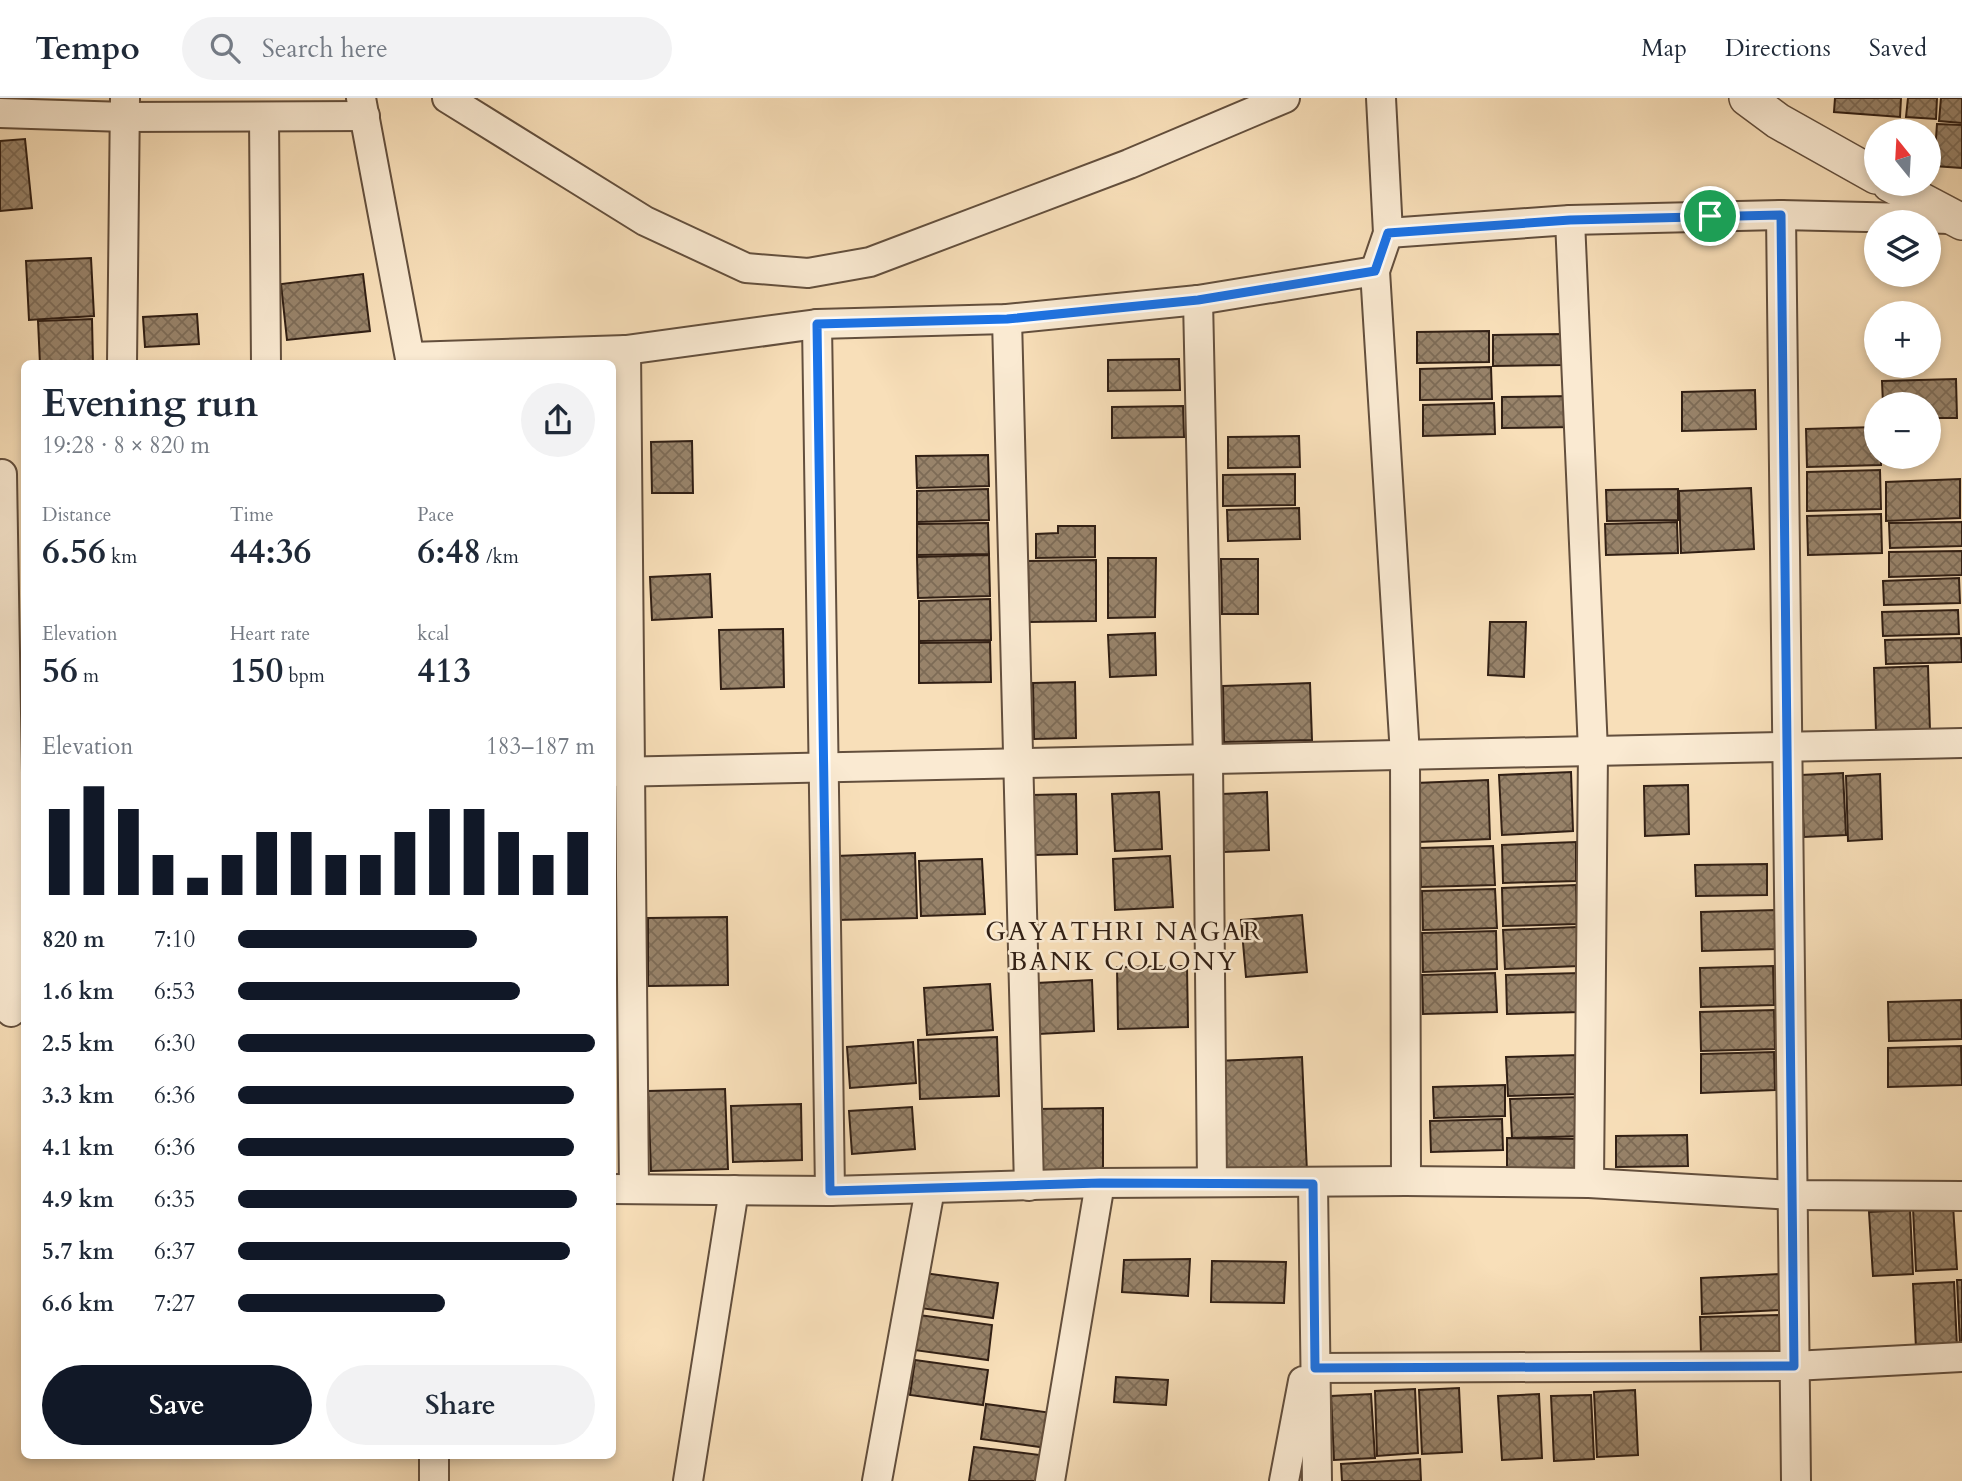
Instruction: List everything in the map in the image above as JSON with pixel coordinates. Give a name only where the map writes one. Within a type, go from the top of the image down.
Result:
[{"type":"street","points":[[447,98],[645,221],[746,268],[808,273],[870,262],[1129,163],[1285,98]]},
{"type":"street","points":[[1381,98],[1388,233],[1375,271],[1405,755],[1406,1181]]},
{"type":"street","points":[[1747,98],[1778,121],[1864,169]]},
{"type":"street","points":[[0,113],[125,107],[264,117],[363,107],[411,360],[626,350],[817,324],[1007,319],[1198,300],[1375,271]]},
{"type":"street","points":[[122,360],[125,107]]},
{"type":"street","points":[[264,117],[266,360]]},
{"type":"street","points":[[1912,196],[1957,220]]},
{"type":"street","points":[[1388,233],[1570,220],[1781,215],[1957,220]]},
{"type":"street","points":[[1781,215],[1796,1481]]},
{"type":"street","points":[[1570,220],[1593,751],[1589,1183]]},
{"type":"street","points":[[1198,300],[1208,760],[1212,1182]]},
{"type":"street","points":[[1007,319],[1029,1186]]},
{"type":"street","points":[[817,324],[826,768],[830,1191]]},
{"type":"street","points":[[626,350],[622,772],[623,1189],[830,1191],[1100,1183],[1313,1184],[1406,1181],[1589,1183],[1793,1195],[1962,1196]]},
{"type":"street","points":[[9,474],[11,1012]]},
{"type":"street","points":[[622,772],[1962,743]]},
{"type":"street","points":[[1050,1481],[1100,1183]]},
{"type":"street","points":[[1313,1184],[1317,1481]]},
{"type":"street","points":[[877,1481],[930,1189]]},
{"type":"street","points":[[688,1481],[734,1190]]},
{"type":"street","points":[[1284,1481],[1315,1324]]},
{"type":"street","points":[[1315,1368],[1794,1366],[1962,1357]]},
{"type":"street","points":[[434,1459],[434,1481]]},
{"type":"building","points":[[1835,98],[1901,98],[1900,117],[1834,112]]},
{"type":"building","points":[[1908,98],[1937,98],[1936,119],[1906,117]]},
{"type":"building","points":[[1941,98],[1962,98],[1962,123],[1939,119]]},
{"type":"building","points":[[1941,124],[1962,125],[1962,168],[1941,166]]},
{"type":"building","points":[[25,139],[32,208],[0,211],[0,141]]},
{"type":"building","points":[[91,258],[94,316],[29,320],[26,261]]},
{"type":"building","points":[[363,274],[370,331],[287,340],[281,284]]},
{"type":"building","points":[[197,314],[199,344],[145,347],[143,317]]},
{"type":"building","points":[[92,319],[93,360],[40,360],[38,321]]},
{"type":"building","points":[[1489,331],[1489,362],[1417,363],[1417,332]]},
{"type":"building","points":[[1564,334],[1565,365],[1493,366],[1493,335]]},
{"type":"building","points":[[1179,359],[1180,390],[1108,391],[1108,360]]},
{"type":"building","points":[[1491,367],[1492,399],[1420,400],[1420,369]]},
{"type":"building","points":[[1956,379],[1957,418],[1941,418],[1941,392],[1882,392],[1882,381]]},
{"type":"building","points":[[1755,390],[1756,429],[1682,431],[1682,392]]},
{"type":"building","points":[[1573,396],[1574,427],[1502,428],[1502,397]]},
{"type":"building","points":[[1494,403],[1495,434],[1423,436],[1423,405]]},
{"type":"building","points":[[1183,406],[1184,437],[1112,438],[1112,407]]},
{"type":"building","points":[[1864,427],[1864,465],[1807,467],[1806,429]]},
{"type":"building","points":[[1299,436],[1300,467],[1228,468],[1228,437]]},
{"type":"building","points":[[692,441],[693,493],[652,493],[651,442]]},
{"type":"building","points":[[988,455],[989,486],[917,488],[916,456]]},
{"type":"building","points":[[1880,470],[1881,509],[1807,511],[1807,472]]},
{"type":"building","points":[[1295,474],[1295,505],[1223,506],[1223,475]]},
{"type":"building","points":[[1960,479],[1960,518],[1886,521],[1886,482]]},
{"type":"building","points":[[1751,488],[1754,549],[1681,553],[1679,491]]},
{"type":"building","points":[[988,489],[989,520],[917,522],[917,491]]},
{"type":"building","points":[[1678,489],[1678,520],[1607,521],[1606,490]]},
{"type":"building","points":[[1299,508],[1300,539],[1228,541],[1227,510]]},
{"type":"building","points":[[1881,514],[1882,553],[1808,555],[1807,516]]},
{"type":"building","points":[[1677,522],[1678,553],[1606,555],[1605,524]]},
{"type":"building","points":[[1962,522],[1962,546],[1890,548],[1889,523]]},
{"type":"building","points":[[988,523],[989,554],[917,555],[917,524]]},
{"type":"building","points":[[1058,526],[1095,526],[1095,557],[1036,558],[1036,534],[1058,533]]},
{"type":"building","points":[[1962,551],[1962,575],[1889,577],[1889,552]]},
{"type":"building","points":[[989,555],[990,596],[918,598],[917,557]]},
{"type":"building","points":[[1108,558],[1156,558],[1155,617],[1108,618]]},
{"type":"building","points":[[1221,559],[1258,559],[1258,614],[1222,614]]},
{"type":"building","points":[[1096,560],[1096,621],[1029,622],[1028,561]]},
{"type":"building","points":[[710,574],[712,617],[652,620],[650,577]]},
{"type":"building","points":[[1959,578],[1960,603],[1884,605],[1883,581]]},
{"type":"building","points":[[990,599],[991,640],[919,641],[919,601]]},
{"type":"building","points":[[1958,610],[1959,634],[1883,636],[1882,612]]},
{"type":"building","points":[[1490,622],[1526,622],[1524,677],[1488,675]]},
{"type":"building","points":[[783,629],[784,687],[721,689],[719,630]]},
{"type":"building","points":[[1155,633],[1156,675],[1110,677],[1108,635]]},
{"type":"building","points":[[1961,638],[1962,662],[1886,664],[1885,640]]},
{"type":"building","points":[[990,642],[991,682],[919,683],[919,643]]},
{"type":"building","points":[[1928,666],[1930,731],[1876,732],[1874,668]]},
{"type":"building","points":[[1075,682],[1076,738],[1034,739],[1033,683]]},
{"type":"building","points":[[1310,683],[1312,740],[1224,742],[1223,686]]},
{"type":"building","points":[[1571,772],[1573,831],[1502,835],[1499,775]]},
{"type":"building","points":[[1843,773],[1846,835],[1804,837],[1801,775]]},
{"type":"building","points":[[1880,774],[1882,839],[1848,841],[1846,776]]},
{"type":"building","points":[[1488,780],[1490,839],[1418,842],[1416,783]]},
{"type":"building","points":[[1688,785],[1689,834],[1645,836],[1644,786]]},
{"type":"building","points":[[1159,792],[1162,849],[1115,851],[1112,794]]},
{"type":"building","points":[[1267,792],[1269,850],[1224,852],[1222,794]]},
{"type":"building","points":[[1076,794],[1077,854],[1033,855],[1031,795]]},
{"type":"building","points":[[1576,842],[1576,881],[1503,883],[1502,845]]},
{"type":"building","points":[[1493,846],[1495,885],[1421,887],[1420,848]]},
{"type":"building","points":[[915,853],[917,918],[837,920],[836,856]]},
{"type":"building","points":[[1170,856],[1173,907],[1115,910],[1113,859]]},
{"type":"building","points":[[982,859],[985,914],[921,916],[919,861]]},
{"type":"building","points":[[1767,864],[1767,895],[1696,896],[1695,865]]},
{"type":"building","points":[[1576,885],[1577,924],[1503,926],[1502,888]]},
{"type":"building","points":[[1495,889],[1497,928],[1423,930],[1422,891]]},
{"type":"building","points":[[1775,910],[1776,949],[1702,951],[1701,912]]},
{"type":"building","points":[[1302,915],[1307,972],[1246,977],[1241,920]]},
{"type":"building","points":[[727,917],[728,985],[648,986],[648,918]]},
{"type":"building","points":[[1577,927],[1578,966],[1505,969],[1503,930]]},
{"type":"building","points":[[1496,931],[1497,969],[1423,972],[1422,933]]},
{"type":"building","points":[[1187,966],[1188,1027],[1118,1029],[1117,967]]},
{"type":"building","points":[[1773,966],[1774,1005],[1701,1007],[1700,968]]},
{"type":"building","points":[[1495,973],[1497,1012],[1423,1014],[1422,975]]},
{"type":"building","points":[[1580,973],[1581,1012],[1507,1014],[1506,975]]},
{"type":"building","points":[[1092,980],[1094,1031],[1039,1034],[1037,983]]},
{"type":"building","points":[[990,984],[993,1030],[927,1035],[924,988]]},
{"type":"building","points":[[1961,1000],[1962,1039],[1889,1041],[1888,1002]]},
{"type":"building","points":[[1774,1010],[1775,1049],[1701,1051],[1700,1012]]},
{"type":"building","points":[[997,1037],[999,1096],[920,1099],[918,1040]]},
{"type":"building","points":[[913,1042],[916,1083],[850,1088],[847,1047]]},
{"type":"building","points":[[1961,1046],[1962,1085],[1888,1087],[1888,1048]]},
{"type":"building","points":[[1774,1052],[1775,1090],[1701,1093],[1701,1054]]},
{"type":"building","points":[[1580,1055],[1581,1094],[1508,1096],[1506,1057]]},
{"type":"building","points":[[1302,1057],[1307,1172],[1222,1176],[1217,1061]]},
{"type":"building","points":[[1505,1085],[1505,1116],[1434,1118],[1433,1087]]},
{"type":"building","points":[[725,1089],[728,1169],[651,1171],[648,1091]]},
{"type":"building","points":[[1584,1097],[1585,1136],[1512,1138],[1510,1099]]},
{"type":"building","points":[[801,1104],[802,1160],[733,1162],[731,1106]]},
{"type":"building","points":[[912,1107],[915,1149],[852,1154],[849,1111]]},
{"type":"building","points":[[1103,1108],[1103,1171],[1036,1173],[1036,1109]]},
{"type":"building","points":[[1502,1119],[1503,1150],[1431,1152],[1430,1121]]},
{"type":"building","points":[[1687,1135],[1688,1166],[1616,1167],[1616,1136]]},
{"type":"building","points":[[1507,1138],[1581,1139],[1581,1174],[1507,1174]]},
{"type":"building","points":[[1953,1205],[1957,1269],[1916,1271],[1913,1208]]},
{"type":"building","points":[[1910,1210],[1913,1274],[1873,1276],[1869,1212]]},
{"type":"building","points":[[1190,1259],[1188,1296],[1122,1292],[1124,1260]]},
{"type":"building","points":[[1212,1261],[1286,1262],[1284,1303],[1211,1302]]},
{"type":"building","points":[[924,1273],[998,1283],[993,1318],[920,1308]]},
{"type":"building","points":[[1780,1274],[1781,1310],[1702,1314],[1701,1278]]},
{"type":"building","points":[[1957,1280],[1962,1280],[1962,1345],[1960,1345]]},
{"type":"building","points":[[1954,1282],[1957,1347],[1916,1349],[1913,1284]]},
{"type":"building","points":[[919,1315],[992,1325],[988,1360],[914,1350]]},
{"type":"building","points":[[1779,1315],[1781,1351],[1701,1353],[1700,1317]]},
{"type":"building","points":[[915,1360],[988,1370],[983,1405],[910,1395]]},
{"type":"building","points":[[1116,1377],[1168,1380],[1166,1405],[1114,1402]]},
{"type":"building","points":[[1459,1388],[1462,1452],[1422,1454],[1419,1390]]},
{"type":"building","points":[[1415,1389],[1418,1453],[1377,1456],[1375,1391]]},
{"type":"building","points":[[1635,1390],[1638,1455],[1597,1457],[1594,1392]]},
{"type":"building","points":[[1371,1394],[1375,1458],[1334,1460],[1331,1396]]},
{"type":"building","points":[[1539,1394],[1542,1458],[1502,1460],[1498,1396]]},
{"type":"building","points":[[1591,1395],[1594,1459],[1554,1461],[1551,1396]]},
{"type":"building","points":[[986,1404],[1059,1414],[1055,1449],[981,1439]]},
{"type":"building","points":[[974,1447],[1048,1456],[1044,1481],[969,1481]]},
{"type":"building","points":[[1420,1459],[1421,1481],[1342,1481],[1341,1464]]},
{"type":"district","name":"GAYATHRI NAGAR BANK COLONY","points":[[1124,946]]},
{"type":"route","points":[[1781,215],[1794,1366],[1315,1368],[1313,1184],[1100,1183],[830,1191],[826,768],[817,324],[1007,319],[1198,300],[1375,271],[1388,233],[1570,220],[1710,216],[1781,215]]}]
